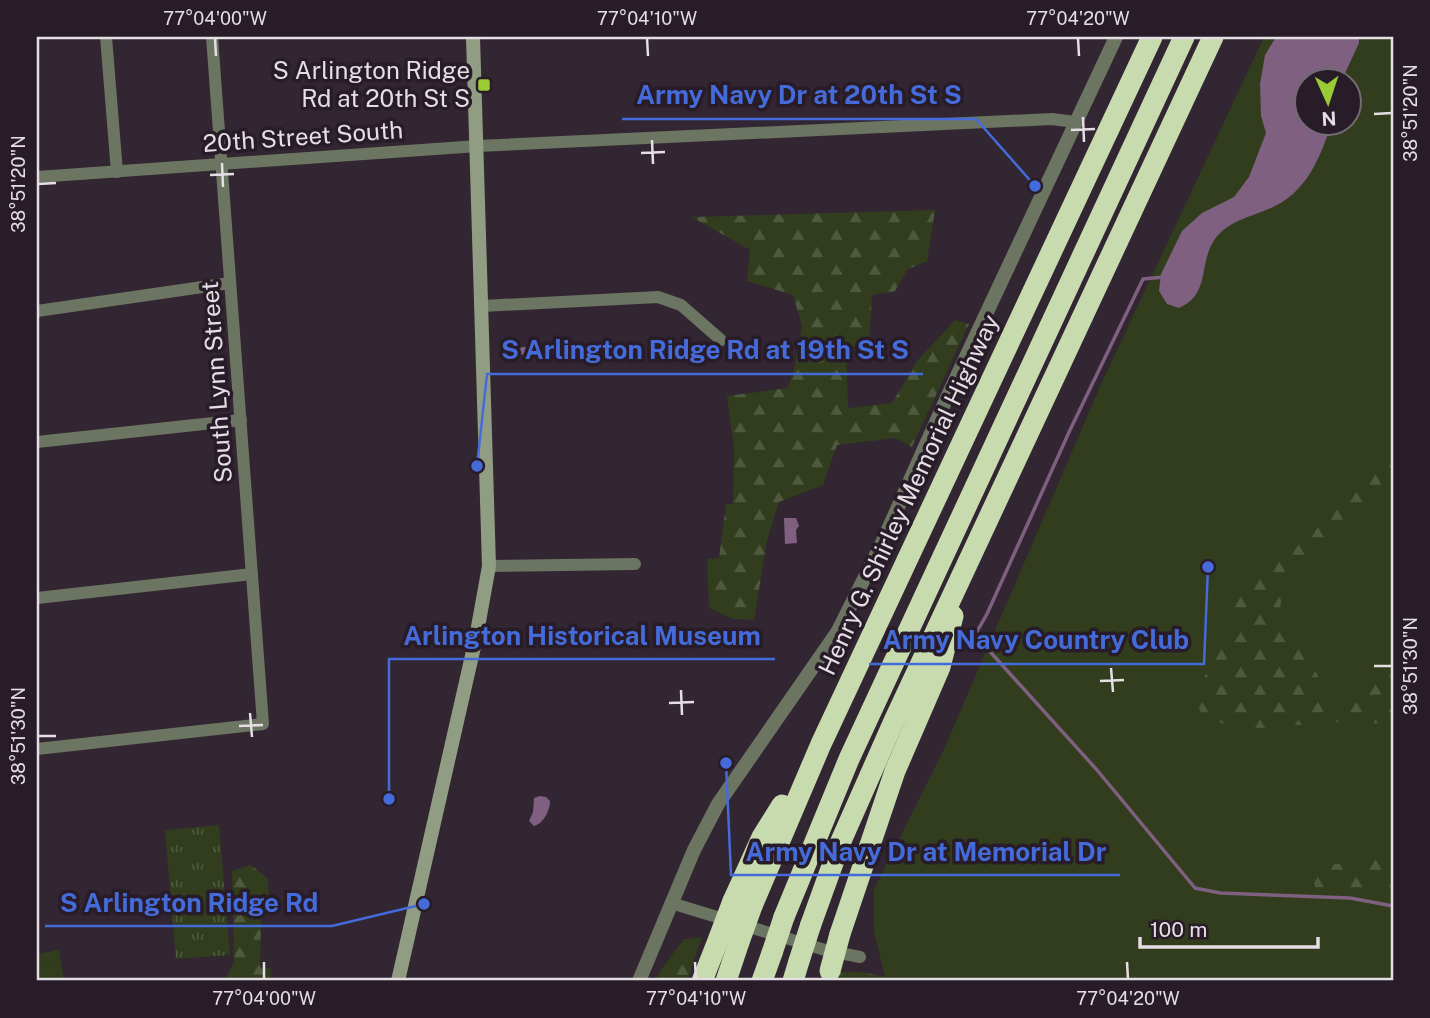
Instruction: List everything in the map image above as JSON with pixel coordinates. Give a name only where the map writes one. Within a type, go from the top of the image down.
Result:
[{"type":"highway","name":"Henry G. Shirley Memorial Highway","points":[[726,981],[729,940],[743,904],[821,744],[1152,37]]},
{"type":"highway","points":[[762,981],[784,917],[849,759],[1184,37]]},
{"type":"highway","points":[[796,971],[858,801],[1213,37]]},
{"type":"highway","points":[[828,976],[895,771],[940,667],[967,563]]},
{"type":"highway","points":[[702,981],[729,940]]},
{"type":"main road","points":[[398,981],[476,638],[489,566],[473,37]]},
{"type":"street","points":[[106,37],[117,172]]},
{"type":"street","name":"South Lynn Street","points":[[37,749],[263,724],[212,37]]},
{"type":"street","points":[[639,981],[694,850],[718,804],[838,631],[882,543],[948,393],[1116,37]]},
{"type":"street","name":"20th Street South","points":[[37,177],[478,146],[1052,119],[1076,122]]},
{"type":"street","points":[[37,311],[230,283]]},
{"type":"street","points":[[482,306],[658,297],[681,305],[721,340]]},
{"type":"street","points":[[37,442],[241,420]]},
{"type":"street","points":[[489,566],[635,564]]},
{"type":"street","points":[[37,598],[252,574]]},
{"type":"street","points":[[671,903],[825,950],[860,957]]},
{"type":"green space","points":[[1264,37],[1393,37],[1393,981],[883,981],[885,977],[874,931],[874,889],[944,749],[1101,384]]},
{"type":"green space","points":[[935,210],[927,261],[907,270],[895,291],[872,295],[869,346],[846,347],[848,408],[892,403],[917,361],[955,320],[969,324],[912,447],[895,438],[837,445],[823,485],[779,502],[767,540],[754,620],[733,619],[709,608],[707,559],[719,558],[726,504],[733,504],[734,447],[727,396],[788,388],[802,326],[793,295],[747,281],[750,250],[692,217]]},
{"type":"green space","points":[[1393,453],[1393,498],[1293,568],[1293,579],[1282,591],[1280,610],[1329,695],[1357,697],[1367,678],[1393,666],[1393,724],[1331,722],[1267,728],[1233,727],[1203,717],[1195,699],[1248,576],[1272,546],[1314,516],[1346,482],[1387,461]]},
{"type":"green space","points":[[219,825],[230,955],[176,959],[165,830]]},
{"type":"green space","points":[[1393,856],[1393,897],[1349,889],[1316,889],[1312,877],[1315,867]]},
{"type":"green space","points":[[251,865],[268,879],[269,898],[261,919],[260,967],[271,969],[270,981],[224,981],[234,962],[232,871]]},
{"type":"green space","points":[[702,937],[687,981],[656,981],[660,971],[683,940]]},
{"type":"green space","points":[[59,950],[64,981],[57,981],[54,960],[37,963],[37,954]]},
{"type":"green space","points":[[54,960],[57,981],[37,981],[37,963]]},
{"type":"green space","points":[[838,972],[863,972],[885,977],[883,981],[836,981]]},
{"type":"shaded area","points":[[1276,37],[1359,37],[1348,66],[1294,66],[1294,136],[1327,136],[1309,175],[1301,186],[1280,203],[1223,230],[1211,245],[1200,285],[1190,302],[1179,308],[1167,304],[1159,291],[1161,274],[1182,231],[1202,213],[1234,197],[1249,177],[1266,133],[1261,116],[1260,84],[1265,55]]},
{"type":"shaded area","points":[[538,346],[538,354],[511,355],[510,348]]},
{"type":"shaded area","points":[[784,518],[796,518],[799,526],[796,530],[797,543],[785,544]]},
{"type":"shaded area","points":[[546,797],[550,805],[543,820],[534,826],[529,821],[534,798]]},
{"type":"waterway","points":[[1164,277],[1143,279],[975,635],[1097,770],[1195,888],[1220,893],[1350,898],[1393,906]]},
{"type":"place","name":"S Arlington Ridge Rd at 20th St S","points":[[484,85]]},
{"type":"place","name":"Army Navy Dr at 20th St S","points":[[1035,186]]},
{"type":"place","name":"S Arlington Ridge Rd at 19th St S","points":[[477,466]]},
{"type":"place","name":"Army Navy Country Club","points":[[1208,567]]},
{"type":"place","name":"Army Navy Dr at Memorial Dr","points":[[726,763]]},
{"type":"place","name":"Arlington Historical Museum","points":[[389,799]]},
{"type":"place","name":"S Arlington Ridge Rd","points":[[424,904]]}]
